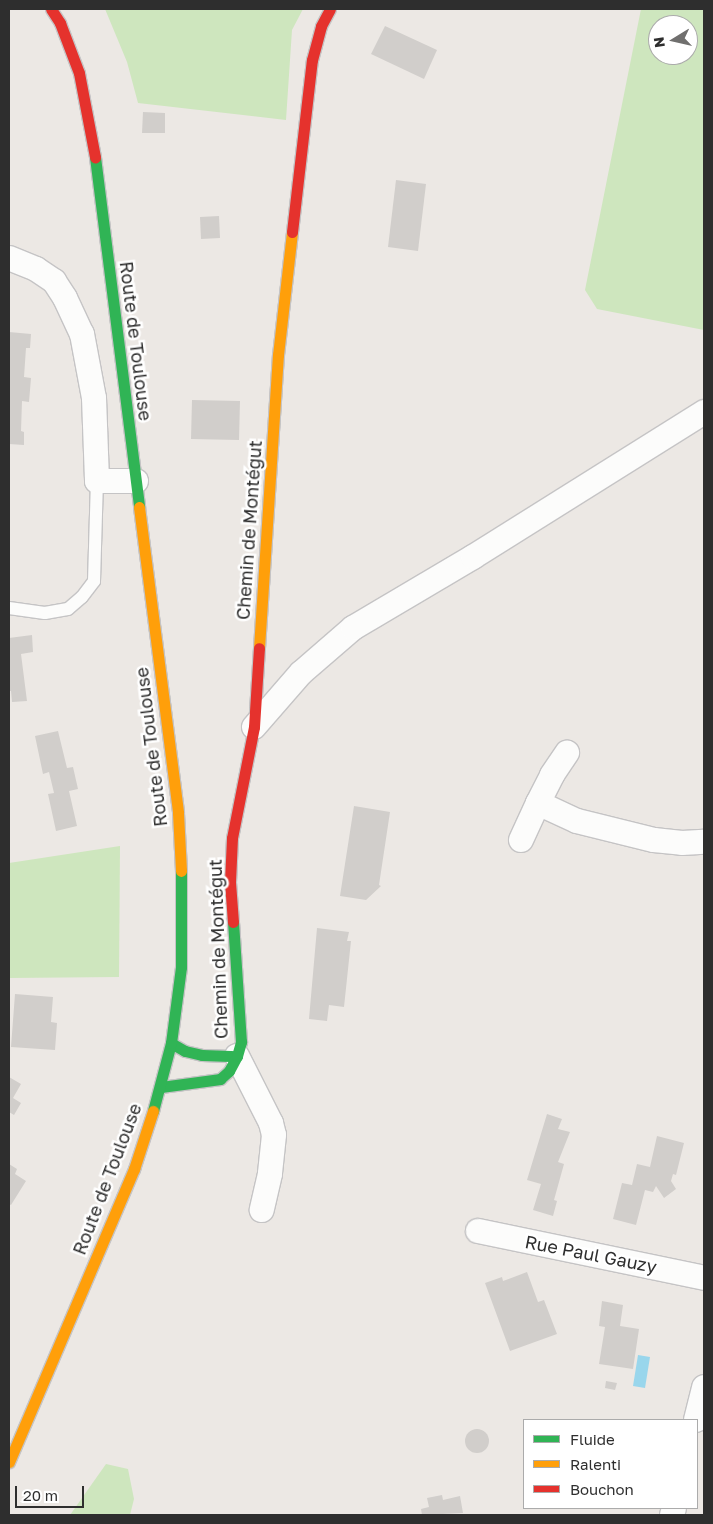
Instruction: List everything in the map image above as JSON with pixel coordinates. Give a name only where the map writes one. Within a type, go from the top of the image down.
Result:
[{"type":"main road","name":"Route de Toulouse","points":[[9,1462],[134,1169],[161,1087],[171,1043],[181,967],[182,884],[178,813],[94,148],[79,73],[60,22],[51,9]]},
{"type":"main road","name":"Chemin de Montégut","points":[[161,1087],[220,1078],[229,1071],[237,1056],[241,1042],[230,882],[232,838],[254,727],[278,355],[312,60],[321,26],[330,9]]},
{"type":"main road","name":"Chemin de Montégut","points":[[171,1043],[186,1051],[202,1055],[237,1056]]},
{"type":"street","points":[[9,258],[36,269],[54,281],[66,298],[82,334],[94,398],[97,481],[136,481]]},
{"type":"street","points":[[254,727],[295,679],[352,628],[473,557],[704,412]]},
{"type":"street","points":[[521,840],[552,775],[567,753]]},
{"type":"street","points":[[538,803],[577,821],[644,837],[682,843],[704,842]]},
{"type":"street","points":[[237,1056],[272,1123],[274,1135],[270,1174],[262,1210]]},
{"type":"street","name":"Rue Paul Gauzy","points":[[478,1231],[704,1278]]},
{"type":"street","points":[[696,1419],[704,1387]]},
{"type":"lane","points":[[9,608],[45,612],[68,609],[82,597],[94,581],[97,481]]},
{"type":"green space","points":[[105,9],[303,9],[292,30],[286,120],[138,103],[127,62]]},
{"type":"green space","points":[[641,9],[704,9],[704,330],[597,309],[585,290]]},
{"type":"green space","points":[[120,846],[119,977],[9,978],[9,863]]},
{"type":"green space","points":[[106,1464],[128,1469],[134,1499],[130,1515],[70,1515]]},
{"type":"water","points":[[638,1355],[650,1357],[645,1388],[633,1386]]},
{"type":"building","points":[[385,26],[437,50],[424,79],[371,54]]},
{"type":"building","points":[[143,112],[165,113],[165,133],[142,133]]},
{"type":"building","points":[[396,180],[426,184],[418,251],[388,247]]},
{"type":"building","points":[[219,216],[220,238],[201,239],[200,217]]},
{"type":"building","points":[[9,332],[31,334],[30,348],[26,348],[24,377],[31,378],[29,402],[22,401],[21,431],[24,432],[24,445],[9,444]]},
{"type":"building","points":[[192,400],[240,401],[239,440],[191,439]]},
{"type":"building","points":[[32,635],[33,652],[21,654],[27,701],[12,702],[11,691],[9,691],[9,638]]},
{"type":"building","points":[[58,731],[67,768],[73,767],[78,789],[69,791],[77,826],[56,831],[48,794],[54,793],[49,772],[43,774],[35,736]]},
{"type":"building","points":[[354,806],[390,812],[379,885],[381,886],[366,900],[340,896]]},
{"type":"building","points":[[317,928],[349,932],[347,941],[351,941],[344,1007],[329,1005],[327,1021],[309,1019]]},
{"type":"building","points":[[15,994],[53,997],[51,1022],[57,1023],[55,1050],[11,1047]]},
{"type":"building","points":[[9,1077],[21,1084],[13,1098],[21,1103],[14,1115],[9,1112]]},
{"type":"building","points":[[547,1114],[562,1119],[558,1129],[570,1132],[558,1162],[564,1164],[554,1200],[557,1201],[553,1216],[533,1210],[541,1184],[527,1180]]},
{"type":"building","points":[[657,1136],[684,1143],[676,1175],[673,1174],[671,1181],[676,1189],[664,1198],[656,1186],[653,1192],[645,1190],[636,1225],[613,1219],[622,1183],[632,1185],[637,1164],[650,1167]]},
{"type":"building","points":[[9,1164],[17,1169],[15,1174],[26,1181],[11,1205],[9,1204]]},
{"type":"building","points":[[527,1272],[538,1302],[544,1300],[557,1334],[510,1351],[485,1283],[502,1277],[503,1281]]},
{"type":"building","points":[[602,1301],[623,1305],[620,1326],[639,1329],[633,1369],[599,1364],[605,1327],[599,1326]]},
{"type":"building","points":[[606,1381],[617,1383],[615,1390],[605,1388]]},
{"type":"building","points":[[477,1429],[486,1432],[489,1441],[486,1450],[477,1453],[468,1450],[465,1441],[468,1432]]},
{"type":"building","points":[[442,1495],[443,1500],[460,1496],[463,1513],[422,1515],[421,1509],[429,1507],[427,1498]]},
{"type":"traffic: fast","points":[[95,157],[139,507]]},
{"type":"traffic: fast","points":[[153,1111],[171,1043],[181,967],[181,871]]},
{"type":"traffic: fast","points":[[161,1087],[220,1079],[229,1071],[237,1056],[241,1042],[233,922]]},
{"type":"traffic: fast","points":[[171,1043],[185,1051],[202,1055],[237,1056]]},
{"type":"traffic: slow","points":[[259,648],[278,355],[292,232]]},
{"type":"traffic: slow","points":[[139,507],[178,813],[181,871]]},
{"type":"traffic: slow","points":[[9,1462],[134,1169],[153,1111]]},
{"type":"traffic: jam","points":[[51,9],[60,23],[79,73],[95,157]]},
{"type":"traffic: jam","points":[[292,232],[312,60],[321,26],[330,9]]},
{"type":"traffic: jam","points":[[233,922],[230,882],[232,838],[254,727],[259,648]]}]
